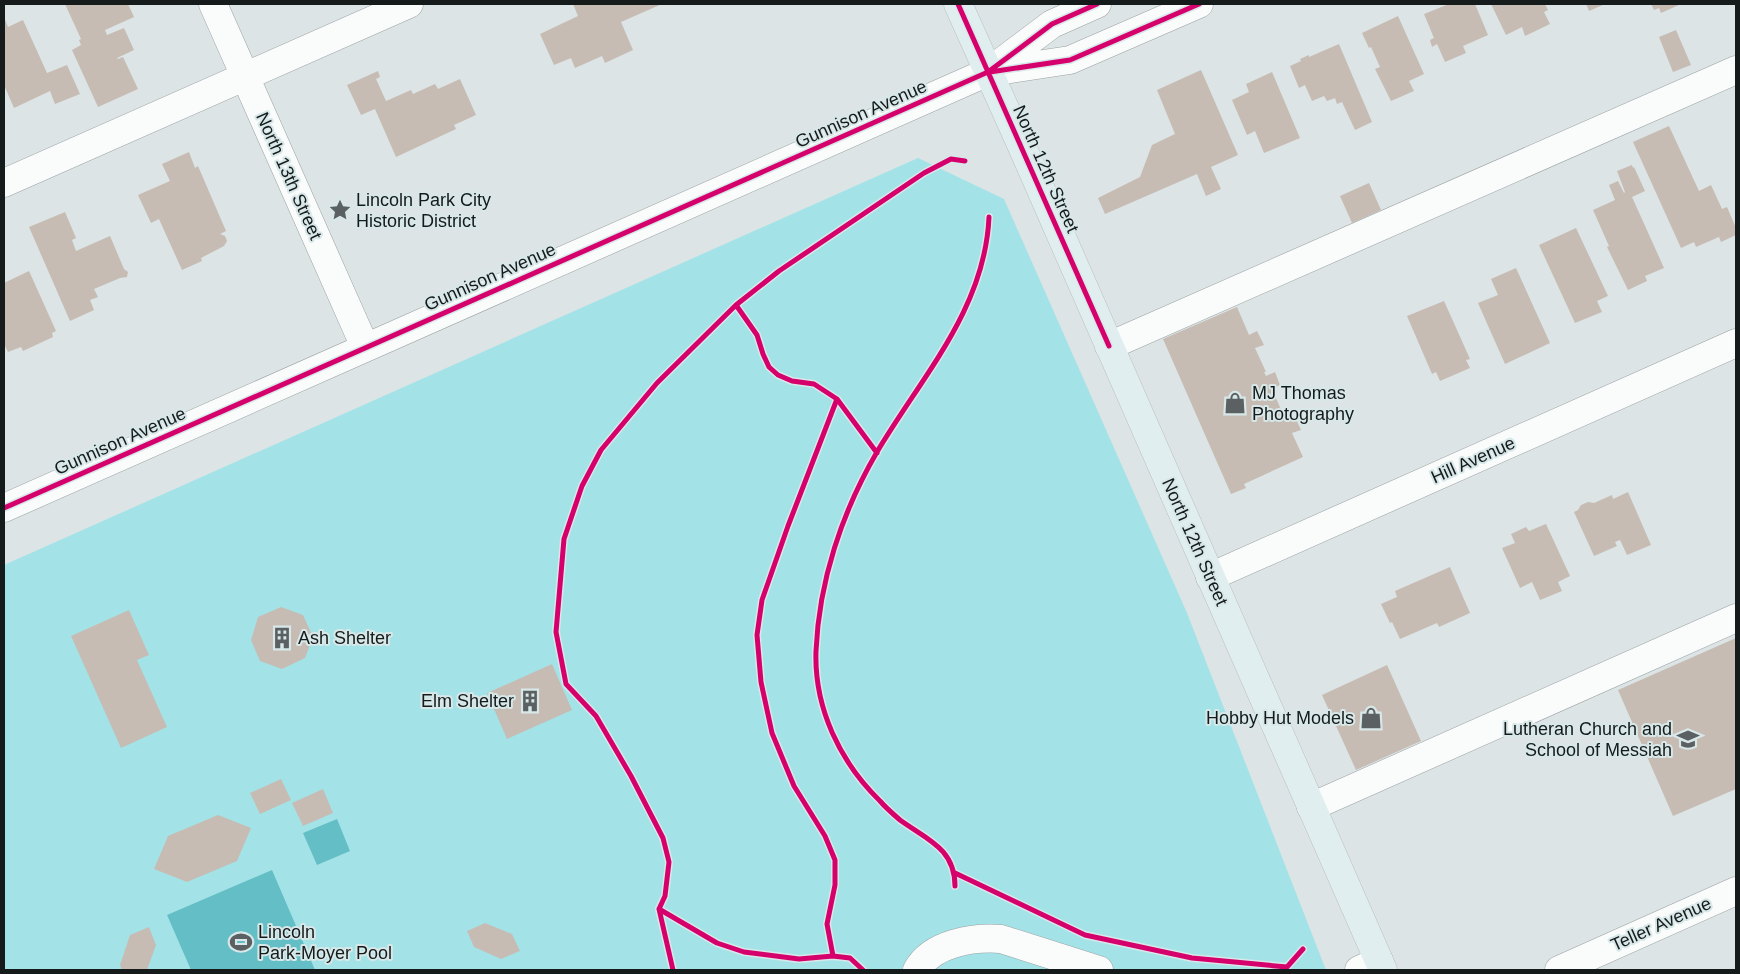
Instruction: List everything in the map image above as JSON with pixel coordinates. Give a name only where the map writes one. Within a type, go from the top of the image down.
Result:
[{"type":"main road","name":"North 12th Street","points":[[958,4],[1311,807],[1373,967]]},
{"type":"street","name":"North 13th Street","points":[[213,4],[365,348]]},
{"type":"street","points":[[4,183],[409,4]]},
{"type":"street","name":"Gunnison Avenue","points":[[4,508],[988,72],[1052,24],[1096,4]]},
{"type":"street","name":"Gunnison Avenue","points":[[988,72],[1070,60],[1199,4]]},
{"type":"street","points":[[1109,346],[1736,70]]},
{"type":"street","name":"Hill Avenue","points":[[1210,577],[1736,343]]},
{"type":"street","points":[[1311,807],[1736,618]]},
{"type":"street","name":"Teller Avenue","points":[[1559,970],[1736,891]]},
{"type":"street","points":[[917,970],[932,955],[959,941],[986,938],[1001,939],[1099,970]]},
{"type":"shaded area","points":[[918,158],[1004,199],[1187,613],[1326,970],[4,970],[4,565]]},
{"type":"shaded area","points":[[337,819],[350,851],[317,865],[303,833]]},
{"type":"shaded area","name":"Lincoln Park-Moyer Pool","points":[[272,870],[315,970],[191,970],[167,915]]},
{"type":"building","points":[[65,4],[128,4],[134,17],[105,30],[107,35],[124,28],[134,50],[117,58],[123,57],[138,89],[98,107],[72,50],[81,45],[79,40],[81,39]]},
{"type":"building","points":[[573,4],[662,4],[621,22],[633,50],[605,63],[602,56],[575,68],[571,58],[554,65],[540,34],[578,16]]},
{"type":"building","points":[[1449,4],[1475,4],[1488,35],[1463,46],[1466,53],[1445,62],[1437,44],[1432,47],[1430,40],[1434,38],[1424,14]]},
{"type":"building","points":[[1491,4],[1545,4],[1548,10],[1544,12],[1550,24],[1525,36],[1522,27],[1506,35]]},
{"type":"building","points":[[1586,4],[1605,4],[1589,11]]},
{"type":"building","points":[[1651,4],[1681,4],[1661,13],[1659,8],[1654,10]]},
{"type":"building","points":[[1398,16],[1424,74],[1409,81],[1414,91],[1391,101],[1375,69],[1380,67],[1362,33]]},
{"type":"building","points":[[4,17],[8,27],[23,20],[47,73],[67,65],[80,94],[55,104],[50,91],[14,108],[4,85]]},
{"type":"building","points":[[1676,30],[1691,65],[1673,72],[1659,37]]},
{"type":"building","points":[[1339,44],[1372,122],[1355,130],[1342,102],[1337,104],[1335,98],[1327,101],[1324,96],[1312,101],[1305,85],[1299,88],[1290,66],[1301,61],[1300,59]]},
{"type":"building","points":[[1201,70],[1238,155],[1211,167],[1221,189],[1206,196],[1197,174],[1105,214],[1098,198],[1140,177],[1152,145],[1175,134],[1157,90]]},
{"type":"building","points":[[378,71],[380,77],[376,79],[386,101],[411,90],[413,94],[435,84],[438,89],[460,79],[476,115],[454,125],[456,129],[396,157],[375,109],[361,115],[347,85]]},
{"type":"building","points":[[1272,72],[1300,138],[1264,153],[1255,131],[1247,135],[1232,100],[1249,92],[1246,84]]},
{"type":"building","points":[[1669,126],[1699,191],[1711,185],[1722,209],[1727,207],[1736,228],[1736,235],[1721,242],[1719,237],[1696,247],[1694,242],[1681,248],[1633,142]]},
{"type":"building","points":[[189,152],[195,168],[198,166],[226,231],[220,234],[225,236],[227,241],[224,246],[201,258],[202,261],[182,270],[159,219],[151,223],[138,195],[170,181],[162,164]]},
{"type":"building","points":[[1632,165],[1645,191],[1632,197],[1664,268],[1645,276],[1647,281],[1628,290],[1607,247],[1609,246],[1593,210],[1615,200],[1609,185],[1618,181],[1625,192],[1617,171]]},
{"type":"building","points":[[1369,183],[1381,210],[1352,223],[1340,196]]},
{"type":"building","points":[[65,212],[76,238],[72,240],[76,251],[110,236],[124,269],[128,272],[127,277],[94,289],[98,297],[90,300],[94,310],[70,321],[29,227]]},
{"type":"building","points":[[1576,228],[1608,296],[1597,301],[1602,312],[1575,323],[1539,245]]},
{"type":"building","points":[[1516,268],[1550,343],[1505,364],[1478,303],[1498,295],[1491,279]]},
{"type":"building","points":[[29,271],[56,331],[52,333],[53,337],[23,351],[21,347],[8,352],[4,344],[4,283]]},
{"type":"building","points":[[1444,301],[1470,359],[1466,360],[1470,368],[1440,381],[1436,372],[1432,374],[1407,316]]},
{"type":"building","name":"MJ Thomas Photography","points":[[1237,307],[1249,335],[1257,331],[1264,345],[1255,348],[1266,376],[1275,372],[1280,385],[1272,389],[1286,421],[1295,417],[1301,430],[1292,433],[1303,457],[1244,484],[1246,488],[1231,494],[1163,339]]},
{"type":"building","points":[[1628,492],[1651,545],[1627,555],[1620,540],[1615,542],[1617,546],[1594,556],[1574,512],[1581,505],[1588,502],[1594,503],[1612,495],[1613,499]]},
{"type":"building","points":[[1546,524],[1570,576],[1558,582],[1562,591],[1540,600],[1532,582],[1520,588],[1502,548],[1515,543],[1511,534],[1526,527],[1529,531]]},
{"type":"building","points":[[1450,567],[1470,613],[1439,627],[1437,623],[1400,639],[1381,604],[1397,597],[1395,591]]},
{"type":"building","name":"Ash Shelter","points":[[281,607],[303,615],[313,637],[305,658],[282,669],[260,661],[251,640],[258,617]]},
{"type":"building","points":[[129,610],[149,655],[137,660],[167,727],[121,748],[71,636]]},
{"type":"building","name":"Lutheran Church and School of Messiah","points":[[1736,638],[1736,789],[1673,816],[1618,690]]},
{"type":"building","name":"Elm Shelter","points":[[552,664],[572,710],[507,739],[487,693]]},
{"type":"building","name":"Hobby Hut Models","points":[[1387,665],[1421,741],[1356,770],[1322,695]]},
{"type":"building","points":[[281,779],[291,800],[260,814],[250,793]]},
{"type":"building","points":[[323,789],[333,813],[303,826],[292,803]]},
{"type":"building","points":[[218,815],[251,828],[237,861],[187,882],[154,869],[168,836]]},
{"type":"building","points":[[485,923],[512,934],[520,951],[501,959],[474,947],[467,931]]},
{"type":"building","points":[[149,927],[156,945],[147,970],[122,970],[120,965],[130,935]]},
{"type":"cycle path","points":[[958,4],[1109,346]]},
{"type":"cycle path","points":[[4,508],[988,72],[1052,24],[1097,4]]},
{"type":"cycle path","points":[[990,72],[1070,60],[1199,4]]},
{"type":"cycle path","points":[[863,970],[850,958],[833,956],[799,959],[744,952],[717,943],[659,909],[665,896],[669,862],[663,838],[631,776],[596,716],[566,684],[556,632],[564,539],[582,486],[601,450],[657,383],[736,305],[779,271],[924,173],[951,159],[965,161]]},
{"type":"cycle path","points":[[955,886],[954,873],[944,853],[929,839],[900,820],[885,806],[866,786],[842,751],[832,733],[825,713],[820,693],[816,651],[818,625],[827,573],[843,523],[864,475],[877,452],[931,369],[964,312],[976,282],[985,250],[989,217]]},
{"type":"cycle path","points":[[736,305],[757,335],[769,367],[778,375],[792,381],[814,384],[837,399],[877,453]]},
{"type":"cycle path","points":[[833,956],[827,924],[835,885],[835,860],[825,836],[794,786],[772,733],[761,682],[757,635],[762,600],[788,526],[837,399]]},
{"type":"cycle path","points":[[955,873],[1085,935],[1192,958],[1287,967],[1303,949]]},
{"type":"cycle path","points":[[659,909],[673,970]]},
{"type":"place","name":"Lincoln Park City Historic District","points":[[340,210]]},
{"type":"place","name":"MJ Thomas Photography","points":[[1235,403]]},
{"type":"place","name":"Ash Shelter","points":[[282,638]]},
{"type":"place","name":"Elm Shelter","points":[[530,701]]},
{"type":"place","name":"Hobby Hut Models","points":[[1371,718]]},
{"type":"place","name":"Lutheran Church and School of Messiah","points":[[1688,739]]},
{"type":"place","name":"Lincoln Park-Moyer Pool","points":[[241,942]]}]
